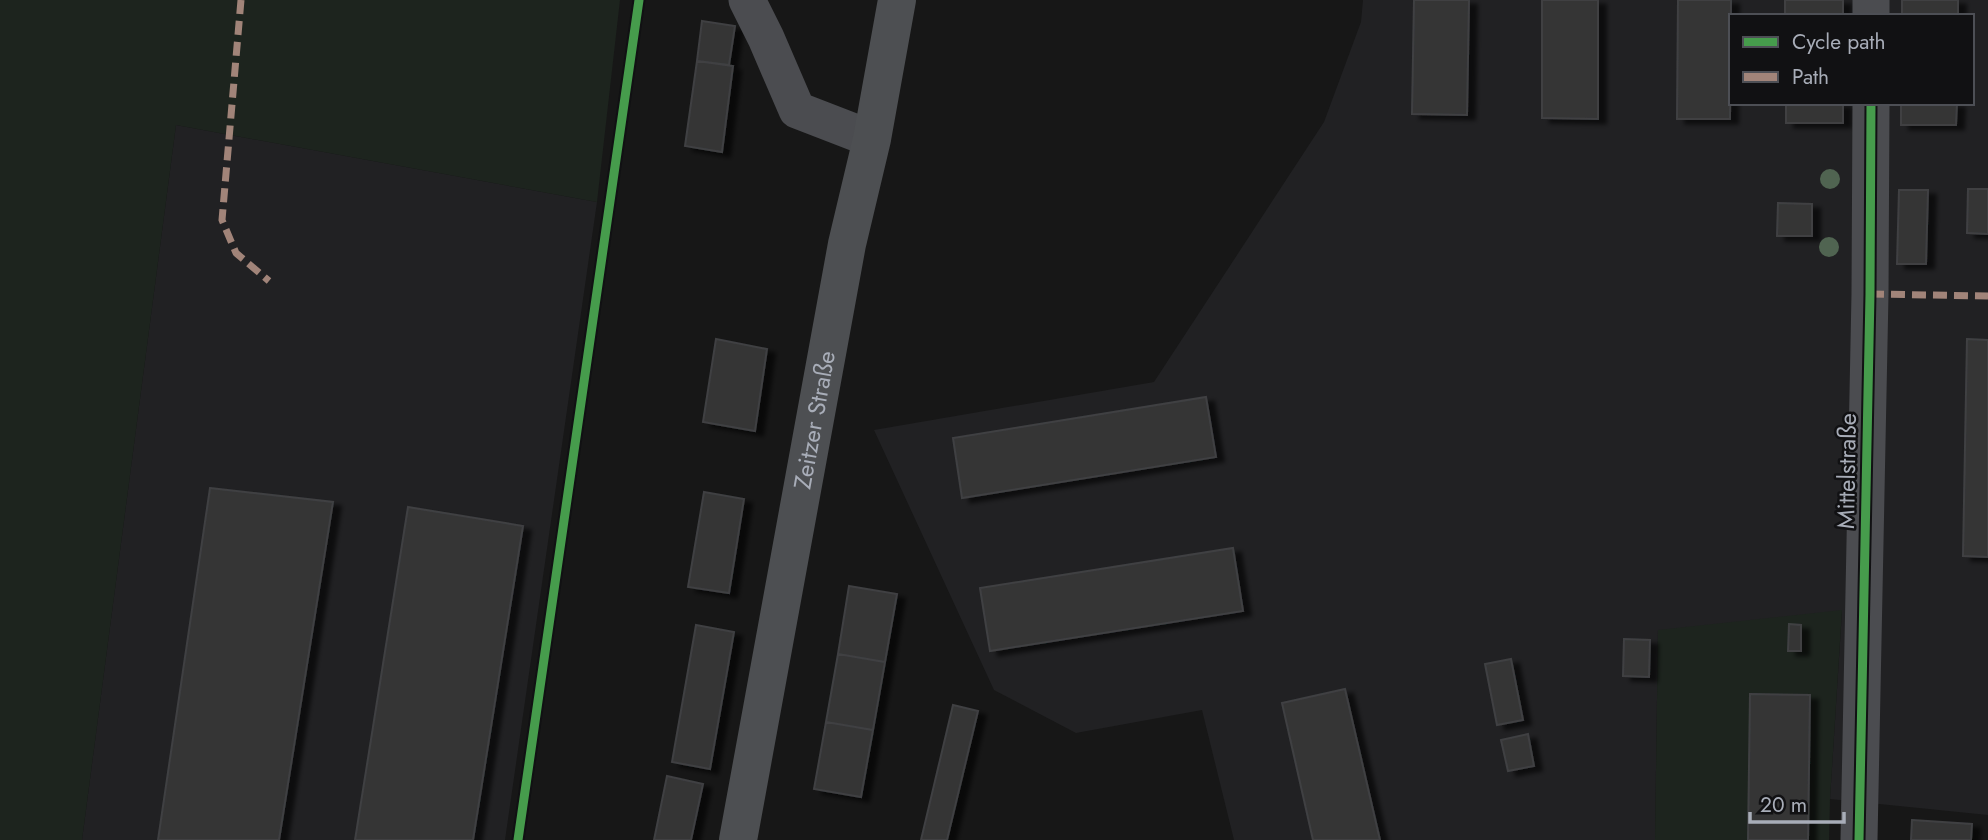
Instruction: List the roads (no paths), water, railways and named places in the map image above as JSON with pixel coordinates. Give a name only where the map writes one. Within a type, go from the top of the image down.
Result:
[{"type":"main road","name":"Zeitzer Straße","points":[[738,840],[847,244],[872,139],[897,0]]},
{"type":"street","points":[[747,0],[797,110],[872,139]]},
{"type":"street","name":"Mittelstraße","points":[[1859,840],[1871,105]]}]
